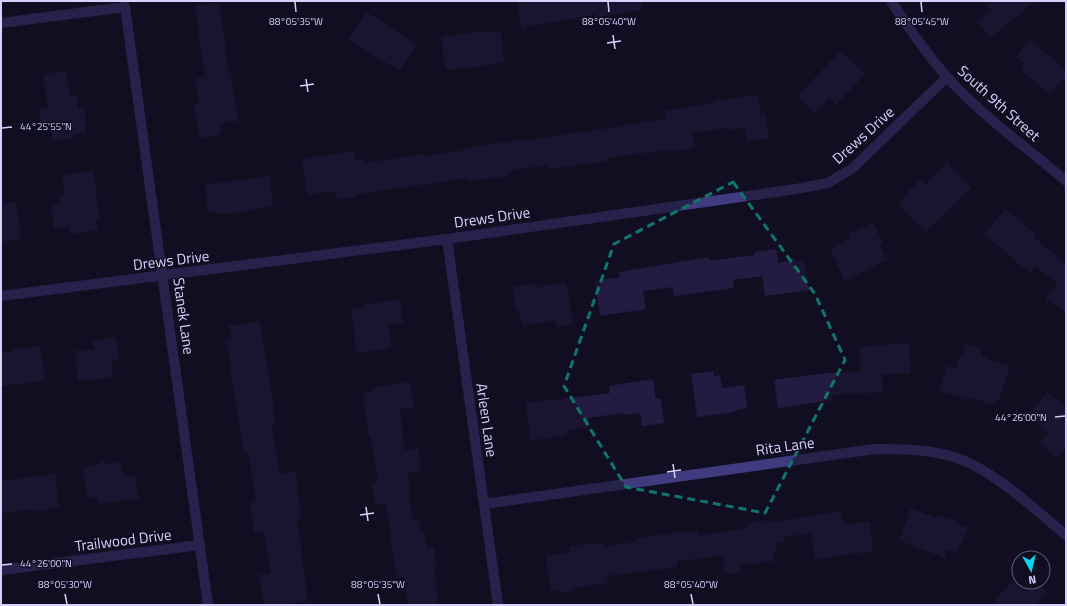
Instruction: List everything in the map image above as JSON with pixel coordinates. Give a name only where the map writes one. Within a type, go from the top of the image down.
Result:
[{"type":"street","name":"South 9th Street","points":[[891,1],[915,37],[947,77],[980,110],[1066,181]]},
{"type":"street","name":"Stanek Lane","points":[[1,22],[125,7],[208,605]]},
{"type":"street","name":"Drews Drive","points":[[1,296],[447,239],[796,189],[828,183],[853,168],[947,77]]},
{"type":"street","name":"Arleen Lane","points":[[447,239],[498,605]]},
{"type":"street","name":"Rita Lane","points":[[484,504],[875,449],[918,449],[954,457],[981,470],[1006,486],[1066,535]]},
{"type":"street","name":"Trailwood Drive","points":[[1,570],[200,545]]},
{"type":"highlighted area","points":[[733,182],[815,294],[845,360],[765,513],[626,487],[564,386],[614,244]]},
{"type":"building","points":[[517,1],[641,1],[642,10],[596,17],[596,14],[522,28]]},
{"type":"building","points":[[983,1],[1035,1],[990,38],[977,21],[991,11]]},
{"type":"building","points":[[219,2],[229,74],[231,73],[238,121],[220,123],[221,134],[199,138],[194,105],[199,105],[195,79],[205,77],[195,6]]},
{"type":"building","points":[[366,12],[417,44],[400,71],[348,40]]},
{"type":"building","points":[[481,31],[481,33],[500,31],[505,62],[446,70],[441,37]]},
{"type":"building","points":[[1030,40],[1066,70],[1066,76],[1050,94],[1020,69],[1024,64],[1016,57]]},
{"type":"building","points":[[841,51],[865,74],[836,105],[829,98],[815,113],[797,96]]},
{"type":"building","points":[[66,71],[70,96],[77,95],[78,108],[84,107],[86,132],[73,134],[74,138],[52,141],[51,130],[42,132],[39,109],[48,107],[43,74]]},
{"type":"building","points":[[758,95],[761,115],[766,114],[769,138],[747,141],[745,128],[728,130],[728,128],[692,133],[695,148],[670,151],[670,149],[607,158],[608,161],[549,169],[549,165],[507,171],[508,176],[467,181],[467,178],[357,194],[357,196],[336,199],[335,191],[307,195],[302,159],[354,151],[356,161],[363,160],[364,163],[425,154],[425,156],[463,151],[463,148],[528,140],[666,119],[664,111],[714,103],[714,101]]},
{"type":"building","points":[[947,163],[971,188],[926,232],[899,204],[905,197],[904,196],[921,179],[926,184]]},
{"type":"building","points":[[93,171],[100,220],[96,221],[98,230],[70,234],[69,227],[54,229],[51,206],[60,205],[59,195],[65,194],[62,175]]},
{"type":"building","points":[[270,176],[273,206],[255,208],[255,210],[236,213],[208,213],[205,185]]},
{"type":"building","points":[[16,202],[21,239],[1,242],[1,204]]},
{"type":"building","points":[[1005,209],[1036,234],[1033,237],[1066,264],[1066,312],[1045,299],[1058,284],[1036,266],[1030,273],[984,234]]},
{"type":"building","points":[[873,223],[883,243],[879,245],[887,260],[845,281],[830,249],[851,237],[849,234]]},
{"type":"building","points":[[776,249],[778,263],[795,260],[796,262],[805,261],[809,290],[765,296],[762,276],[733,280],[734,288],[674,296],[673,287],[643,291],[646,309],[600,316],[595,281],[620,277],[619,272],[709,257],[710,261],[754,255],[754,252]]},
{"type":"building","points":[[537,283],[538,287],[566,283],[573,324],[556,327],[555,320],[522,326],[519,310],[516,311],[512,287]]},
{"type":"building","points":[[400,300],[403,323],[388,325],[391,348],[357,353],[351,309],[362,308],[362,305]]},
{"type":"building","points":[[260,321],[276,424],[272,424],[280,474],[296,472],[301,521],[297,521],[308,601],[279,605],[264,605],[259,575],[270,574],[264,531],[254,532],[250,501],[256,501],[249,453],[244,454],[226,339],[231,338],[229,326]]},
{"type":"building","points":[[116,337],[119,360],[111,361],[113,377],[78,381],[75,351],[94,349],[93,340]]},
{"type":"building","points":[[909,343],[911,373],[882,374],[883,392],[832,395],[833,400],[778,408],[774,380],[826,373],[861,372],[859,347]]},
{"type":"building","points":[[965,344],[983,350],[981,356],[1010,366],[999,400],[996,400],[994,405],[970,397],[969,401],[939,391],[947,366],[956,369],[960,355],[962,356]]},
{"type":"building","points":[[40,346],[45,380],[1,386],[1,353],[14,351],[14,349]]},
{"type":"building","points":[[713,371],[714,376],[720,375],[722,388],[744,385],[747,408],[735,410],[735,412],[697,417],[691,374]]},
{"type":"building","points":[[653,379],[656,399],[661,399],[664,423],[642,426],[640,413],[623,415],[623,413],[588,418],[589,427],[566,430],[567,435],[530,441],[526,403],[610,393],[609,386]]},
{"type":"building","points":[[410,382],[414,407],[400,409],[405,450],[418,448],[421,471],[408,472],[410,490],[408,490],[413,521],[419,520],[421,534],[425,534],[426,548],[434,547],[436,568],[435,579],[439,605],[408,605],[404,576],[396,577],[386,503],[375,504],[372,483],[378,482],[371,437],[369,437],[363,393],[374,391],[373,388]]},
{"type":"building","points":[[1047,392],[1066,407],[1066,447],[1057,458],[1040,443],[1048,433],[1029,414]]},
{"type":"building","points":[[101,460],[107,464],[121,462],[123,476],[135,475],[139,499],[99,504],[98,497],[87,498],[83,467],[98,465]]},
{"type":"building","points":[[55,474],[59,508],[34,511],[33,509],[1,513],[1,481]]},
{"type":"building","points":[[911,508],[936,518],[938,514],[957,521],[956,525],[968,527],[957,553],[947,549],[944,558],[899,540]]},
{"type":"building","points":[[841,511],[843,524],[870,522],[873,551],[815,559],[811,533],[784,537],[784,542],[776,544],[777,551],[773,552],[774,561],[740,565],[741,572],[725,574],[723,556],[677,561],[677,567],[607,576],[608,583],[572,588],[570,591],[563,592],[560,590],[551,591],[546,556],[571,552],[570,546],[603,543],[604,547],[636,542],[636,539],[678,532],[698,531],[699,535],[748,529],[747,523],[770,520],[770,522],[781,521]]},
{"type":"building","points":[[1011,582],[1011,590],[1047,591],[1036,605],[992,605]]}]
